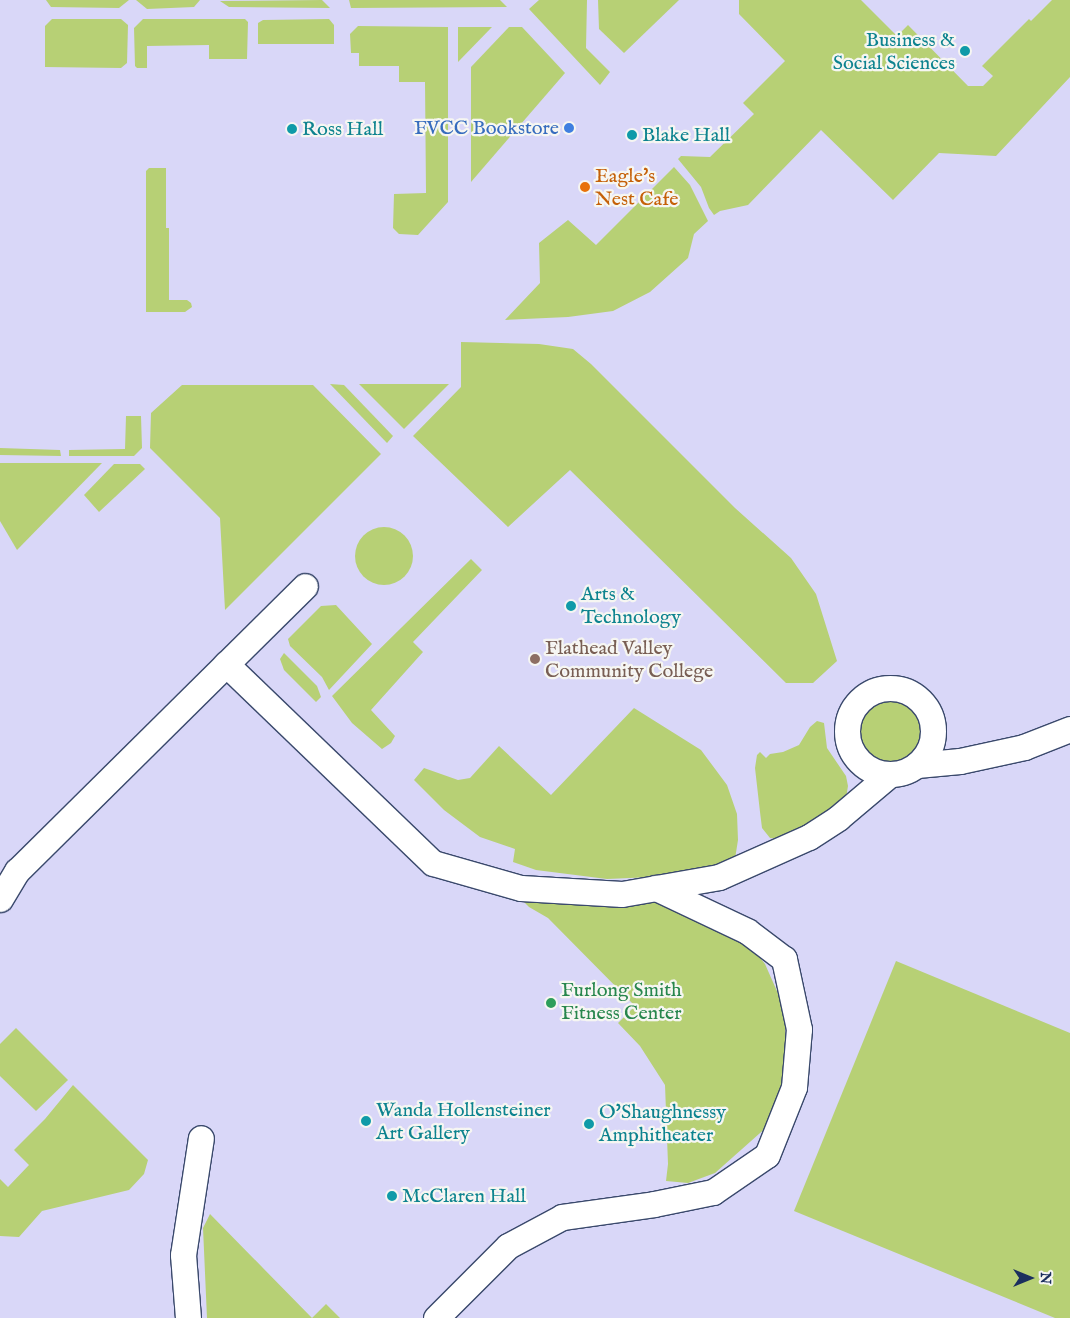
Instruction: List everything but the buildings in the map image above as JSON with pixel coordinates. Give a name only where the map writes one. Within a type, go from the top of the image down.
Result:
[{"type":"lane","points":[[0,899],[17,871],[306,586]]},
{"type":"lane","points":[[226,664],[433,863],[521,888],[622,894],[719,877],[809,838],[838,818],[890,774]]},
{"type":"lane","points":[[895,687],[908,691],[920,699],[929,710],[934,725],[933,740],[927,754],[918,764],[904,772],[890,774],[875,772],[862,764],[853,754],[848,741],[847,727],[850,714],[857,702],[868,693],[881,688],[895,687]]},
{"type":"lane","points":[[918,764],[960,762],[1024,747],[1070,729]]},
{"type":"lane","points":[[436,1318],[508,1246],[562,1217],[654,1204],[713,1192],[767,1155],[794,1087],[799,1029],[784,959],[747,931],[656,888]]},
{"type":"lane","points":[[188,1318],[183,1255],[201,1138]]},
{"type":"shaded area","name":"Flathead Valley Community College","points":[[0,0],[1070,0],[1070,1318],[0,1318]]},
{"type":"green space","points":[[46,0],[129,0],[119,8],[51,7]]},
{"type":"green space","points":[[136,0],[200,0],[194,7],[147,9]]},
{"type":"green space","points":[[322,0],[330,8],[229,7],[220,1]]},
{"type":"green space","points":[[349,0],[500,0],[507,7],[351,8]]},
{"type":"green space","points":[[539,0],[587,0],[586,48],[610,72],[600,85],[529,9]]},
{"type":"green space","points":[[598,0],[679,0],[624,53],[599,29]]},
{"type":"green space","points":[[739,0],[861,0],[897,36],[908,25],[968,86],[983,86],[993,76],[982,66],[1029,19],[1031,21],[1052,0],[1070,0],[1070,77],[996,156],[939,153],[893,200],[821,130],[748,205],[720,211],[714,215],[709,208],[701,187],[678,159],[681,156],[710,157],[754,114],[743,103],[785,61],[739,14]]},
{"type":"green space","points":[[52,19],[121,19],[128,25],[127,63],[121,68],[45,67],[45,26]]},
{"type":"green space","points":[[143,19],[245,19],[248,22],[247,59],[209,59],[209,45],[147,46],[147,68],[137,68],[135,66],[134,28]]},
{"type":"green space","points":[[329,19],[334,25],[334,44],[258,44],[258,23],[263,20]]},
{"type":"green space","points":[[358,26],[448,27],[448,202],[418,235],[399,234],[393,228],[394,194],[426,193],[425,82],[399,82],[399,66],[359,66],[359,53],[351,53],[350,34]]},
{"type":"green space","points":[[458,27],[492,27],[458,62]]},
{"type":"green space","points":[[509,27],[522,27],[565,73],[471,182],[471,67]]},
{"type":"green space","points":[[674,167],[690,185],[708,221],[694,234],[688,258],[650,292],[613,311],[568,317],[505,320],[540,283],[539,243],[568,220],[596,245]]},
{"type":"green space","points":[[149,168],[166,168],[166,228],[169,228],[169,300],[187,300],[191,303],[192,307],[185,312],[146,312],[146,171]]},
{"type":"green space","points":[[461,342],[539,344],[573,349],[591,364],[735,508],[791,558],[816,594],[837,661],[813,683],[786,683],[570,470],[508,527],[413,436],[461,387]]},
{"type":"green space","points":[[330,384],[344,385],[393,436],[387,443]]},
{"type":"green space","points":[[359,384],[449,384],[404,429]]},
{"type":"green space","points":[[182,385],[313,385],[381,454],[225,610],[220,518],[150,448],[151,413]]},
{"type":"green space","points":[[126,416],[141,416],[142,448],[134,456],[69,456],[69,450],[125,449]]},
{"type":"green space","points":[[0,448],[60,450],[61,456],[0,455]]},
{"type":"green space","points":[[0,463],[102,463],[17,550],[0,521]]},
{"type":"green space","points":[[114,464],[140,464],[145,469],[99,512],[84,495]]},
{"type":"green space","points":[[384,527],[395,529],[405,535],[411,545],[413,556],[411,567],[405,577],[395,583],[384,585],[373,583],[363,577],[357,567],[355,556],[357,545],[363,535],[373,529]]},
{"type":"green space","points":[[471,559],[482,570],[413,642],[423,652],[371,710],[395,736],[391,743],[382,749],[352,723],[332,696]]},
{"type":"green space","points":[[336,605],[372,644],[329,690],[322,677],[290,646],[288,639],[321,606]]},
{"type":"green space","points":[[284,653],[317,686],[321,697],[316,702],[284,670],[280,659]]},
{"type":"green space","points":[[883,698],[897,698],[909,703],[919,713],[924,725],[924,739],[919,751],[909,761],[897,766],[883,766],[871,761],[861,751],[856,739],[856,725],[861,713],[871,703]]},
{"type":"green space","points":[[634,708],[701,750],[727,785],[737,814],[738,840],[735,859],[720,865],[653,877],[607,879],[536,870],[513,862],[515,849],[480,837],[444,810],[414,780],[424,768],[458,780],[470,778],[499,746],[551,795]]},
{"type":"green space","points":[[817,721],[824,723],[827,748],[846,776],[848,786],[846,798],[835,811],[779,839],[770,838],[762,828],[755,768],[757,755],[760,752],[766,758],[770,754],[783,752],[799,745],[810,727]]},
{"type":"green space","points":[[513,891],[678,904],[746,940],[765,964],[784,1007],[788,1082],[768,1126],[715,1173],[688,1183],[666,1181],[668,1164],[665,1085],[640,1046],[618,1023],[635,1006],[548,918],[529,907]]},
{"type":"green space","points":[[896,961],[1070,1033],[1070,1318],[1055,1318],[794,1211]]},
{"type":"green space","points":[[16,1028],[68,1080],[36,1111],[0,1076],[0,1044]]},
{"type":"green space","points":[[73,1085],[148,1160],[144,1174],[129,1190],[42,1211],[19,1237],[0,1236],[0,1179],[8,1187],[29,1165],[14,1150],[45,1119]]},
{"type":"green space","points":[[210,1214],[312,1318],[207,1318],[203,1228]]},
{"type":"green space","points":[[326,1304],[340,1318],[312,1318]]},
{"type":"place","name":"Business & Social Sciences","points":[[965,51]]},
{"type":"place","name":"FVCC Bookstore","points":[[569,128]]},
{"type":"place","name":"Ross Hall","points":[[292,129]]},
{"type":"place","name":"Blake Hall","points":[[632,135]]},
{"type":"place","name":"Eagle's Nest Cafe","points":[[585,187]]},
{"type":"place","name":"Arts & Technology","points":[[571,606]]},
{"type":"place","name":"Flathead Valley Community College","points":[[535,659]]},
{"type":"place","name":"Furlong Smith Fitness Center","points":[[551,1003]]},
{"type":"place","name":"Wanda Hollensteiner Art Gallery","points":[[366,1121]]},
{"type":"place","name":"O'Shaughnessy Amphitheater","points":[[589,1124]]},
{"type":"place","name":"McClaren Hall","points":[[392,1196]]}]
